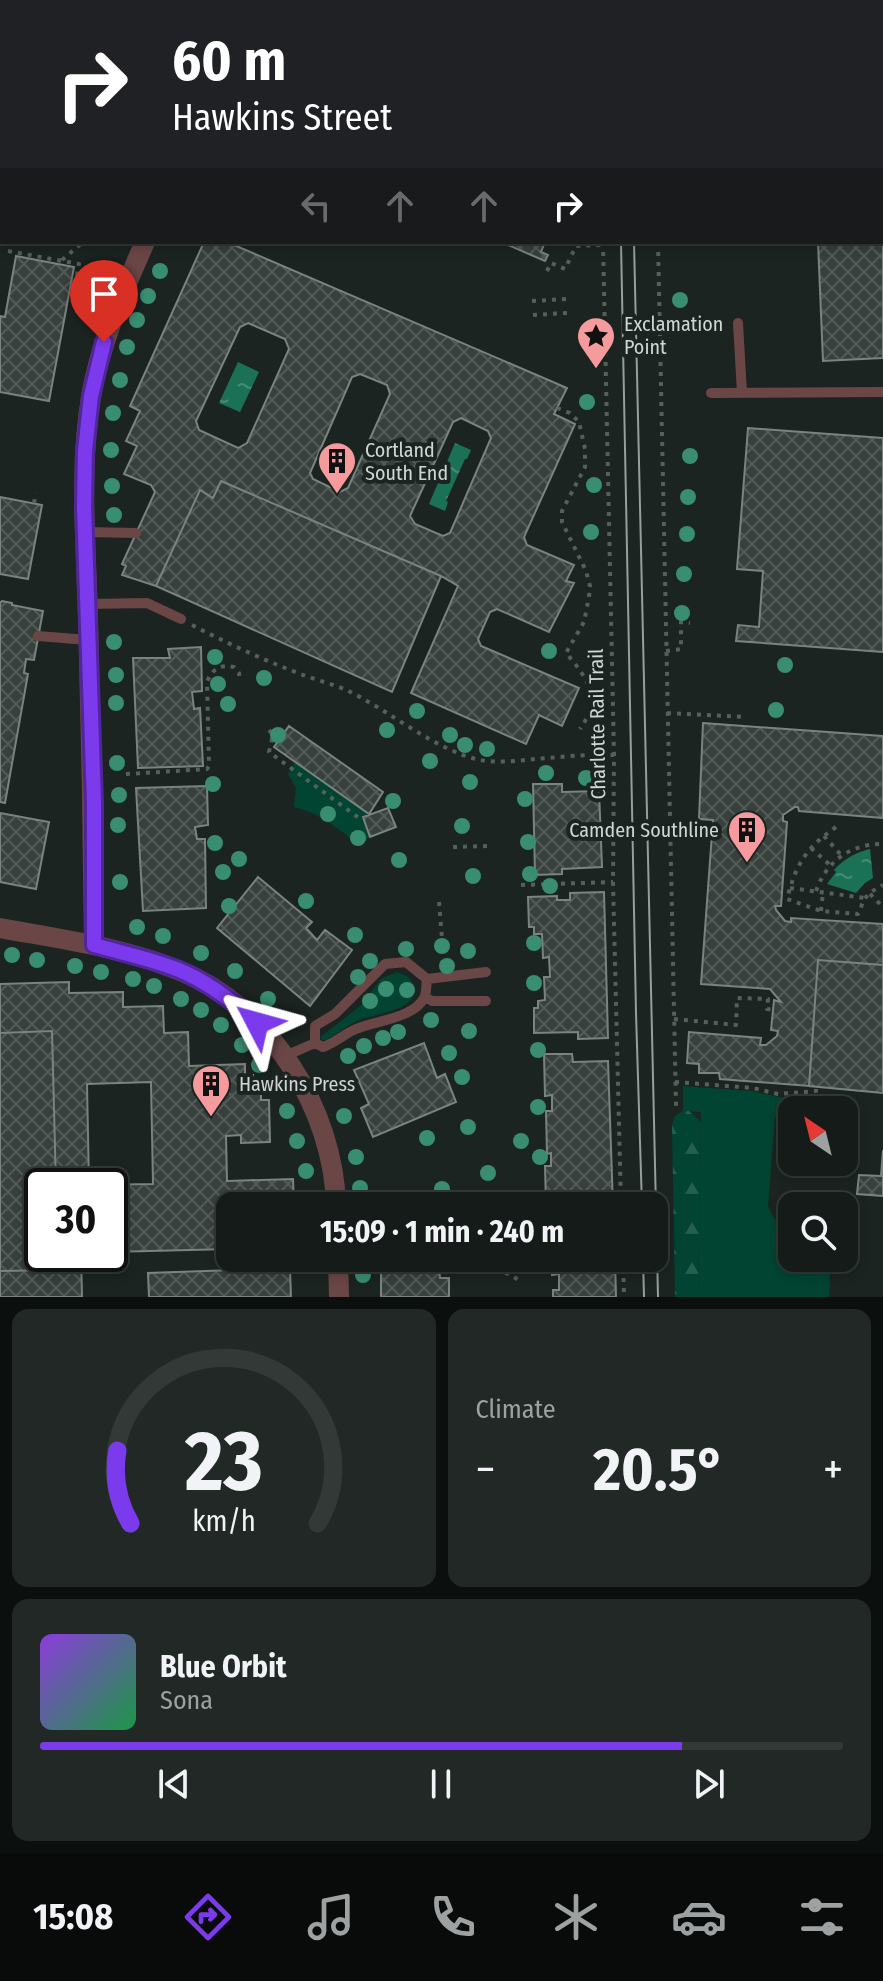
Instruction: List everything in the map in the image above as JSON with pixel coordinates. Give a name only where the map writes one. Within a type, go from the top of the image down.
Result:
[{"type":"street","points":[[94,945],[94,803],[85,451],[91,396],[104,342],[144,244]]},
{"type":"street","points":[[0,928],[94,945],[181,970],[242,1009],[285,1056],[303,1084],[327,1145],[336,1192]]},
{"type":"street","points":[[338,1272],[339,1297]]},
{"type":"lane","points":[[738,323],[742,393]]},
{"type":"lane","points":[[711,393],[883,392]]},
{"type":"lane","points":[[85,532],[136,533]]},
{"type":"lane","points":[[87,604],[147,603],[181,619]]},
{"type":"lane","points":[[38,636],[88,640]]},
{"type":"lane","points":[[315,1043],[315,1026],[335,1014],[385,964],[406,962],[427,979],[486,972]]},
{"type":"lane","points":[[285,1056],[315,1043],[323,1047],[333,1044],[356,1029],[413,1009],[425,997],[427,979]]},
{"type":"lane","points":[[425,997],[432,1001],[486,1001]]},
{"type":"path","points":[[62,260],[81,244]]},
{"type":"path","points":[[547,271],[551,263],[565,269],[576,246],[603,244]]},
{"type":"path","name":"Charlotte Rail Trail","points":[[603,244],[621,1192]]},
{"type":"path","points":[[658,244],[676,1106]]},
{"type":"path","points":[[8,251],[79,264],[74,291],[86,293]]},
{"type":"path","points":[[532,301],[566,299]]},
{"type":"path","points":[[533,315],[567,313]]},
{"type":"path","points":[[557,408],[570,413],[579,422],[585,449],[585,467],[562,511],[562,522],[590,586],[584,622],[566,653],[582,673],[591,694],[590,711],[580,729]]},
{"type":"path","points":[[34,503],[36,493]]},
{"type":"path","points":[[181,619],[240,650],[343,689],[426,736],[480,760],[506,762],[589,754],[614,755]]},
{"type":"path","points":[[666,651],[681,649],[681,622],[690,623]]},
{"type":"path","points":[[126,774],[207,769],[207,682],[210,674],[217,667],[227,665],[239,673],[240,681]]},
{"type":"path","points":[[667,713],[747,717]]},
{"type":"path","points":[[269,730],[273,735],[269,752],[359,818]]},
{"type":"path","points":[[836,827],[811,848],[797,866],[787,899],[821,911],[858,914],[868,896],[883,885]]},
{"type":"path","points":[[824,836],[841,855]]},
{"type":"path","points":[[816,891],[820,878],[841,855],[860,847],[883,844]]},
{"type":"path","points":[[453,847],[489,846]]},
{"type":"path","points":[[811,848],[830,865]]},
{"type":"path","points":[[521,885],[613,882]]},
{"type":"path","points":[[790,888],[868,896],[883,907]]},
{"type":"path","points":[[821,911],[823,892]]},
{"type":"path","points":[[439,902],[442,938]]},
{"type":"path","points":[[674,1019],[736,1025],[737,998],[768,999],[767,1009],[773,1010]]},
{"type":"path","points":[[675,1082],[753,1088],[778,1094],[816,1091],[816,1087]]},
{"type":"path","points":[[504,1272],[519,1280]]},
{"type":"path","points":[[623,1272],[624,1297]]},
{"type":"green space","points":[[295,762],[369,814],[363,817],[370,837],[360,846],[321,818],[294,807],[296,788],[288,774]]},
{"type":"green space","points":[[397,972],[413,985],[413,995],[409,1001],[394,1010],[359,1020],[322,1040],[320,1037],[360,1006],[382,978]]},
{"type":"green space","points":[[683,1086],[751,1091],[778,1097],[768,1205],[778,1222],[778,1272],[830,1272],[829,1297],[698,1297],[701,1112],[683,1111]]},
{"type":"green space","points":[[689,1111],[701,1122],[698,1297],[675,1297],[672,1125],[675,1116]]},
{"type":"water","points":[[238,362],[259,372],[240,412],[219,403]]},
{"type":"water","points":[[455,443],[471,450],[446,501],[445,511],[429,504]]},
{"type":"water","points":[[870,849],[873,878],[856,893],[827,884],[842,862]]},
{"type":"building","name":"Cortland South End","points":[[203,244],[232,244],[567,388],[554,414],[575,424],[524,537],[527,545],[574,565],[566,581],[574,583],[549,632],[497,609],[490,612],[478,639],[481,646],[579,688],[562,726],[539,715],[526,744],[411,693],[458,586],[221,481],[213,498],[200,490],[156,586],[122,575],[126,566],[122,564],[155,492],[151,485],[124,474],[137,446],[126,441],[140,411],[130,406]],"holes":[[[248,323],[285,339],[289,349],[247,443],[238,448],[199,430],[196,421],[240,327]],[[360,374],[387,385],[390,394],[348,488],[340,492],[313,479],[310,473],[352,377]],[[461,418],[488,431],[491,438],[450,533],[443,536],[415,524],[410,516],[453,422]]]},
{"type":"building","points":[[506,244],[544,244],[541,252],[548,255],[545,261]]},
{"type":"building","points":[[818,244],[883,244],[883,358],[823,361]]},
{"type":"building","points":[[16,256],[74,267],[49,401],[0,392],[0,316],[5,317]]},
{"type":"building","points":[[748,428],[883,438],[883,652],[736,641],[738,625],[759,627],[763,571],[737,569]]},
{"type":"building","points":[[221,481],[441,576],[392,692],[156,586],[200,490],[213,498]]},
{"type":"building","points":[[0,497],[42,505],[28,579],[0,574]]},
{"type":"building","points":[[2,601],[43,611],[34,660],[26,659],[24,673],[28,674],[5,803],[0,802]]},
{"type":"building","points":[[201,647],[202,691],[192,692],[194,709],[200,708],[203,766],[138,768],[133,658],[170,658],[168,649]]},
{"type":"building","name":"Camden Southline","points":[[703,723],[883,736],[883,818],[799,811],[798,807],[783,815],[783,821],[787,822],[781,906],[775,906],[785,921],[791,922],[791,918],[883,924],[883,965],[818,960],[809,1086],[720,1079],[719,1073],[699,1073],[699,1064],[687,1063],[689,1032],[761,1038],[760,1045],[766,1045],[777,1036],[778,1031],[771,1030],[774,1000],[781,1002],[770,989],[701,984],[713,820],[699,819]]},
{"type":"building","points":[[289,726],[383,792],[369,814],[274,747]]},
{"type":"building","points":[[533,784],[562,784],[562,792],[599,791],[602,867],[562,869],[562,874],[535,875]]},
{"type":"building","points":[[207,786],[208,825],[195,827],[197,839],[205,839],[206,908],[143,911],[136,788]]},
{"type":"building","points":[[388,808],[396,827],[370,837],[363,817]]},
{"type":"building","points":[[0,813],[49,822],[36,889],[0,882]]},
{"type":"building","points":[[258,877],[312,922],[306,928],[317,940],[325,930],[352,950],[310,1006],[217,928]]},
{"type":"building","points":[[604,892],[608,1038],[578,1039],[578,1032],[534,1033],[534,1008],[538,1008],[538,1001],[545,1000],[544,977],[550,977],[549,957],[543,958],[542,934],[534,934],[534,927],[529,927],[528,897],[557,896],[557,900],[570,900],[570,893]]},
{"type":"building","points":[[818,960],[883,965],[883,1093],[809,1086]]},
{"type":"building","name":"Hawkins Press","points":[[69,982],[69,993],[123,992],[123,1007],[163,1006],[164,1033],[188,1032],[189,1066],[245,1064],[245,1075],[253,1075],[253,1086],[261,1086],[261,1100],[269,1100],[270,1142],[241,1143],[241,1135],[226,1136],[227,1181],[293,1179],[293,1192],[216,1192],[216,1249],[128,1252],[128,1184],[153,1184],[151,1082],[87,1084],[89,1168],[56,1168],[52,1031],[0,1033],[0,984]]},
{"type":"building","points":[[52,1031],[56,1168],[24,1168],[24,1271],[0,1271],[0,1033]]},
{"type":"building","points":[[424,1043],[437,1078],[445,1074],[456,1102],[373,1137],[361,1108],[369,1104],[354,1070]]},
{"type":"building","points":[[544,1054],[572,1054],[573,1062],[608,1061],[613,1192],[546,1192],[545,1166],[551,1166],[551,1153],[547,1154],[546,1111],[552,1111],[552,1095],[545,1096]]},
{"type":"building","points":[[883,1150],[883,1196],[858,1194],[859,1175],[881,1176]]},
{"type":"building","points":[[0,1271],[81,1272],[82,1297],[0,1297]]},
{"type":"building","points":[[290,1272],[291,1297],[149,1297],[148,1273]]},
{"type":"building","points":[[381,1272],[439,1272],[440,1278],[449,1278],[449,1297],[381,1297]]},
{"type":"building","points":[[552,1272],[615,1272],[616,1297],[553,1297],[553,1290],[559,1290],[559,1274],[552,1275]]},
{"type":"tram line","points":[[621,244],[642,1192]]},
{"type":"tram line","points":[[634,244],[658,1297]]},
{"type":"tram line","points":[[643,1272],[644,1297]]},
{"type":"place","name":"Exclamation Point","points":[[596,370]]},
{"type":"place","name":"Cortland South End","points":[[337,495]]},
{"type":"place","name":"Camden Southline","points":[[747,864]]},
{"type":"place","name":"Hawkins Press","points":[[211,1118]]},
{"type":"route","points":[[104,342],[91,396],[85,451],[84,506],[94,803],[94,945],[181,970],[207,984],[257,1023]]}]
